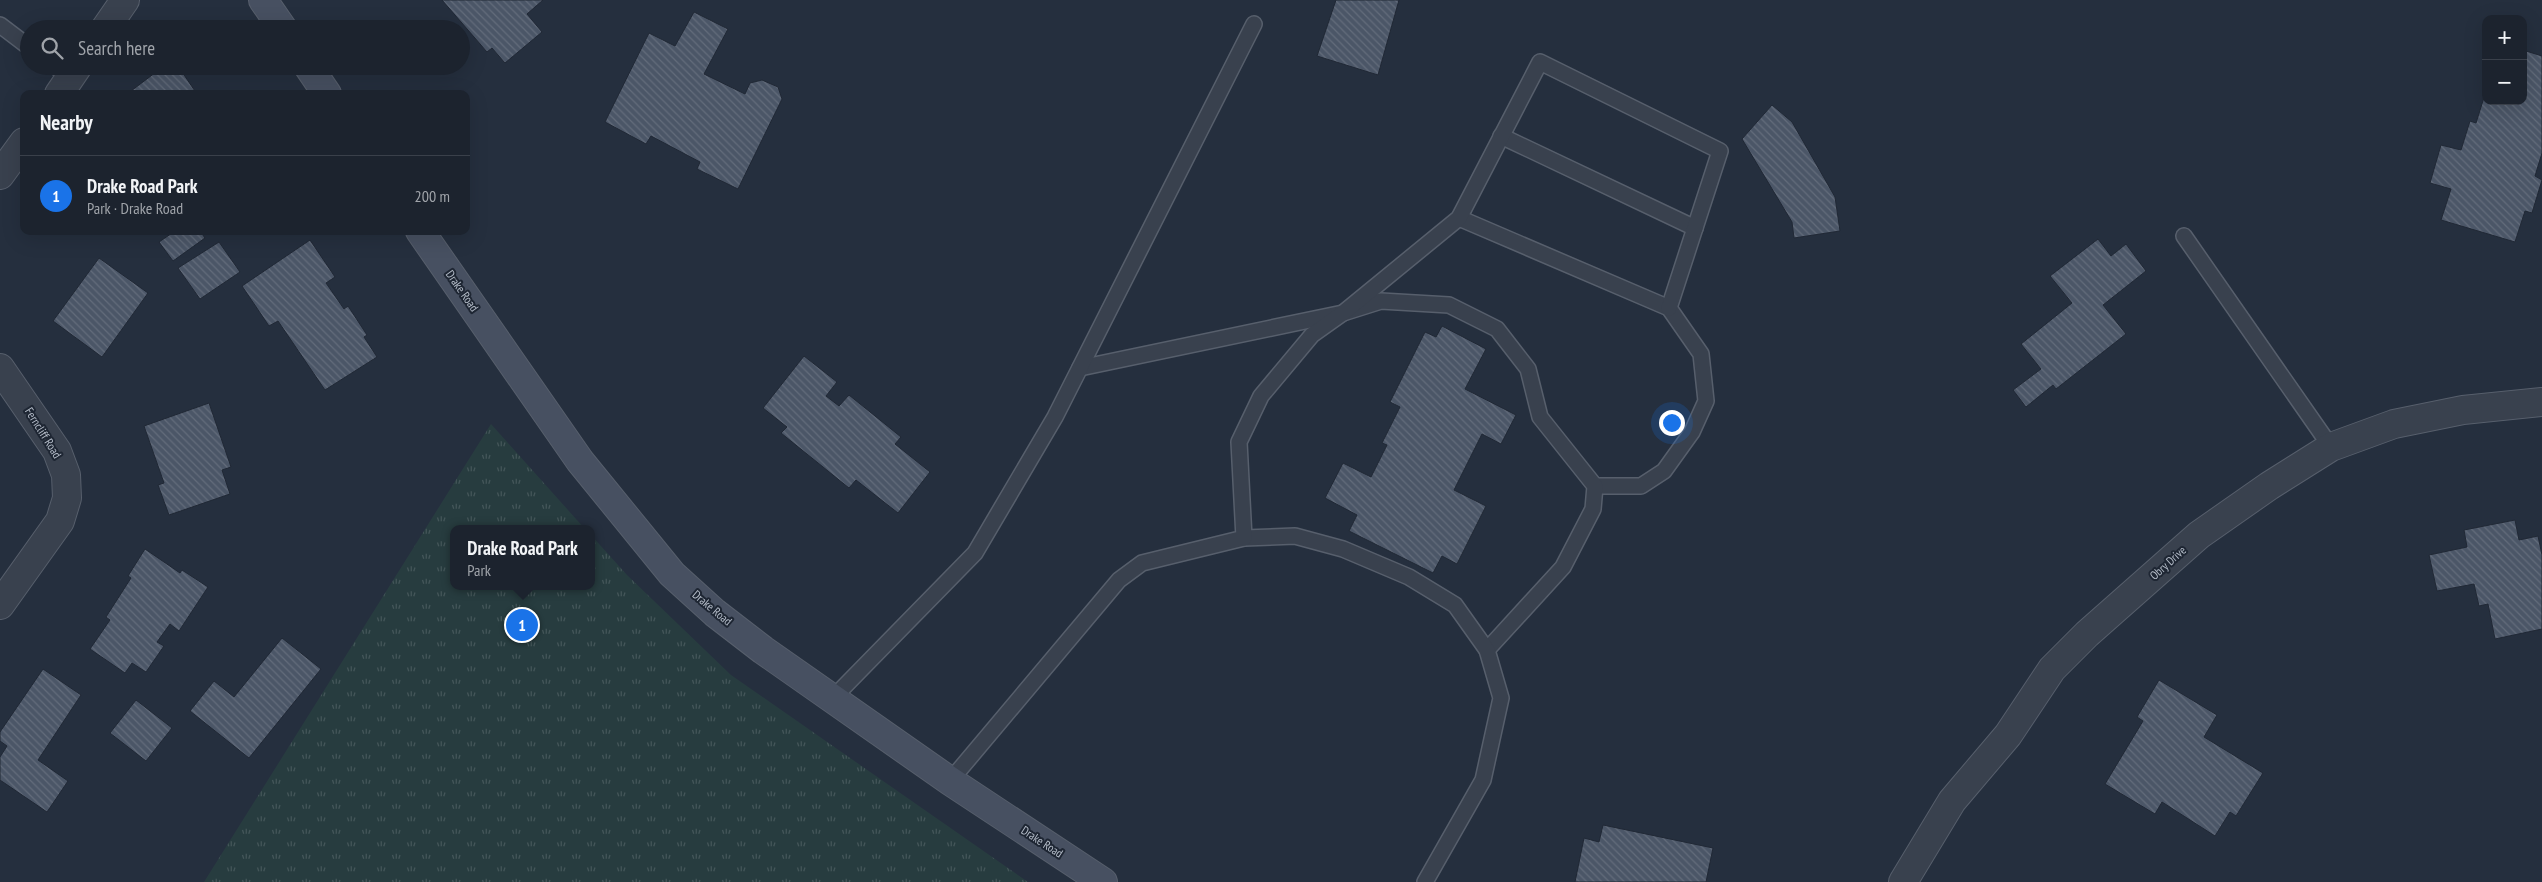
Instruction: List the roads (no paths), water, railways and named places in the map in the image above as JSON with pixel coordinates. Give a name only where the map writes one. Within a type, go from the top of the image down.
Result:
[{"type":"street","points":[[111,20],[125,0]]},
{"type":"street","points":[[264,0],[277,20]]},
{"type":"street","points":[[314,75],[324,90]]},
{"type":"street","points":[[0,174],[20,147]]},
{"type":"street","name":"Drake Road","points":[[423,235],[580,461],[672,574],[715,612],[763,650],[950,781],[1104,882]]},
{"type":"street","name":"Ferncliff Road","points":[[0,368],[57,451],[66,475],[67,498],[60,521],[0,604]]},
{"type":"street","name":"Obry Drive","points":[[1903,882],[1952,801],[2008,735],[2052,669],[2087,634],[2199,535],[2269,486],[2331,447],[2394,424],[2411,420],[2463,410],[2542,402]]},
{"type":"lane","points":[[832,699],[975,553],[1055,416],[1254,24]]},
{"type":"lane","points":[[0,26],[20,40]]},
{"type":"lane","points":[[1244,538],[1240,442],[1261,396],[1312,335],[1343,313],[1459,218],[1540,62],[1720,151],[1669,308]]},
{"type":"lane","points":[[1501,136],[1695,228]]},
{"type":"lane","points":[[1459,218],[1669,308],[1701,354],[1706,400],[1692,432],[1664,471],[1641,486],[1595,486]]},
{"type":"lane","points":[[2184,236],[2331,447]]},
{"type":"lane","points":[[1080,368],[1343,313],[1381,301],[1449,305],[1497,328],[1528,369],[1540,417],[1595,486],[1593,509],[1563,567],[1487,650]]},
{"type":"lane","points":[[950,781],[1119,580],[1142,564],[1244,538],[1295,536],[1343,549],[1409,577],[1455,605],[1487,650],[1501,698],[1483,780],[1425,882]]},
{"type":"place","name":"Drake Road Park","points":[[522,625]]}]
